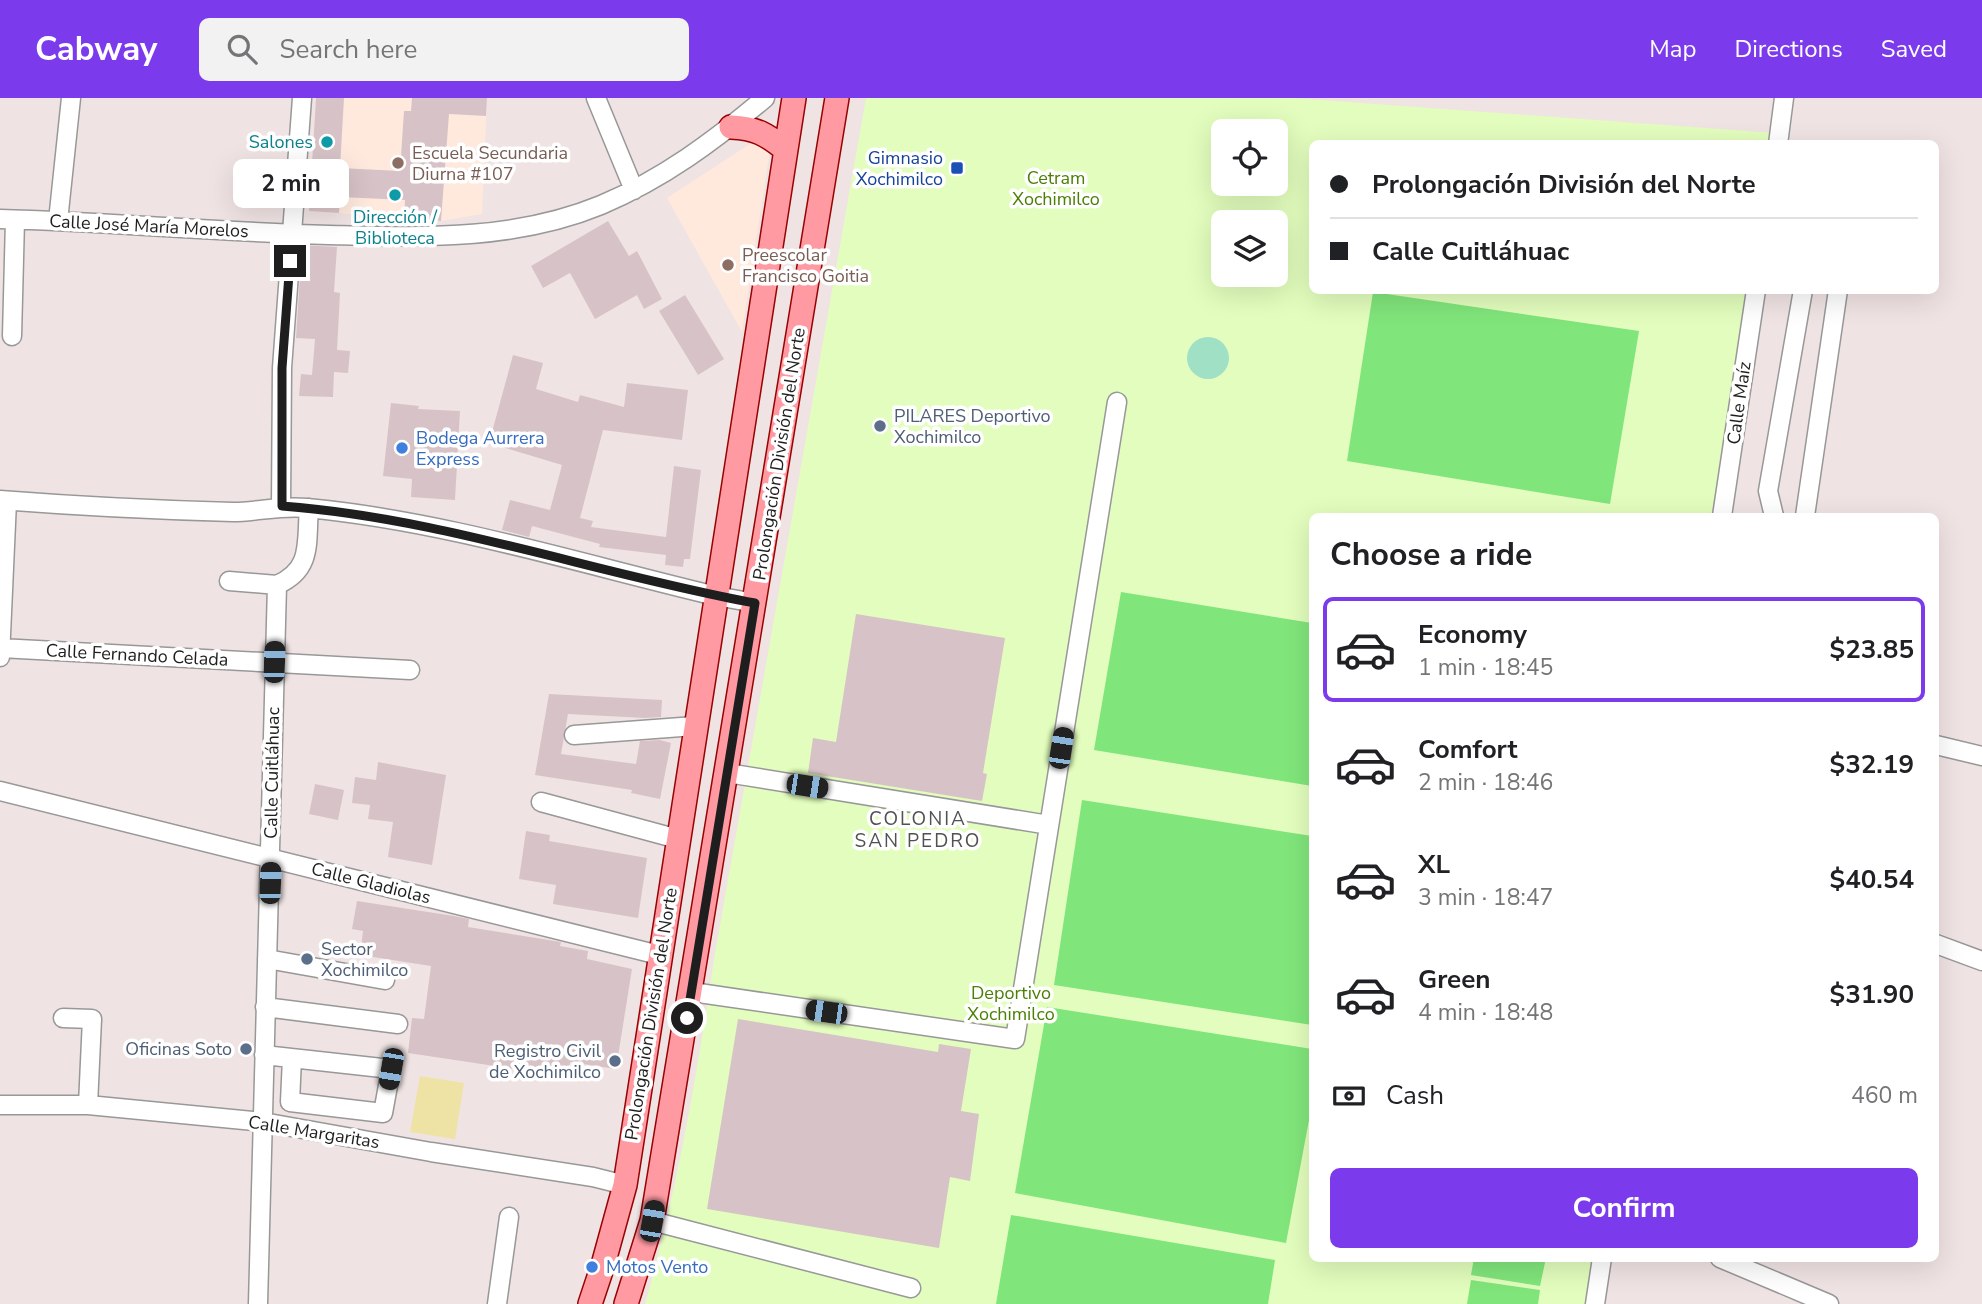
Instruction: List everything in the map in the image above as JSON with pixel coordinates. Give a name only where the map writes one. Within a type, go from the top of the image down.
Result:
[{"type":"main road","name":"Prolongación División del Norte","points":[[590,1304],[625,1185],[794,98]]},
{"type":"main road","name":"Prolongación División del Norte","points":[[626,1304],[652,1221],[692,992],[837,98]]},
{"type":"main road","points":[[731,127],[754,128],[786,150]]},
{"type":"main road","points":[[700,698],[738,703]]},
{"type":"street","points":[[58,221],[71,98]]},
{"type":"street","points":[[282,506],[282,368],[302,98]]},
{"type":"street","points":[[596,98],[634,190]]},
{"type":"street","name":"Calle José María Morelos","points":[[7,220],[292,234],[435,237],[525,228],[599,205],[671,170],[731,127],[765,98]]},
{"type":"street","points":[[1779,140],[1784,98]]},
{"type":"street","points":[[7,220],[12,336]]},
{"type":"street","name":"Calle Maíz","points":[[1722,513],[1755,294]]},
{"type":"street","points":[[1772,513],[1768,491],[1802,294]]},
{"type":"street","points":[[1805,513],[1837,294]]},
{"type":"street","points":[[692,992],[1014,1039],[1117,402]]},
{"type":"street","points":[[0,657],[4,500],[237,512],[282,506],[309,508],[440,528],[716,596],[755,603]]},
{"type":"street","points":[[229,581],[277,585],[290,579],[301,569],[306,551],[309,508]]},
{"type":"street","name":"Calle Cuitláhuac","points":[[258,1304],[277,585]]},
{"type":"street","name":"Calle Fernando Celada","points":[[0,648],[410,670]]},
{"type":"street","points":[[574,735],[695,726]]},
{"type":"street","points":[[1939,746],[1982,756]]},
{"type":"street","points":[[726,773],[1049,825]]},
{"type":"street","name":"Calle Gladiolas","points":[[0,791],[659,955]]},
{"type":"street","points":[[541,802],[678,839]]},
{"type":"street","points":[[1939,945],[1982,961]]},
{"type":"street","points":[[267,959],[385,980]]},
{"type":"street","points":[[265,1007],[398,1024]]},
{"type":"street","points":[[63,1018],[92,1019],[88,1105]]},
{"type":"street","points":[[264,1055],[292,1058],[391,1069],[383,1113],[290,1102],[292,1058]]},
{"type":"street","name":"Calle Margaritas","points":[[0,1105],[88,1105],[264,1122],[593,1177],[625,1185]]},
{"type":"street","points":[[497,1304],[509,1217]]},
{"type":"street","points":[[652,1221],[911,1289]]},
{"type":"street","points":[[1594,1304],[1601,1262]]},
{"type":"street","points":[[1729,1262],[1829,1304]]},
{"type":"shaded area","name":"Escuela Secundaria Diurna #107","points":[[316,98],[487,98],[482,214],[441,221],[309,211]]},
{"type":"shaded area","name":"Preescolar Francisco Goitia","points":[[759,138],[771,143],[742,332],[667,198]]},
{"type":"shaded area","points":[[1208,337],[1223,343],[1229,358],[1223,373],[1208,379],[1193,373],[1187,358],[1193,343]]},
{"type":"shaded area","points":[[420,1076],[464,1083],[455,1139],[410,1132]]},
{"type":"green space","name":"Deportivo Xochimilco","points":[[866,98],[1294,98],[1775,133],[1774,140],[1309,140],[1309,294],[1749,294],[1713,513],[1309,513],[1309,1262],[1592,1262],[1586,1304],[645,1304],[685,1133]]},
{"type":"green space","points":[[1373,294],[1639,331],[1610,504],[1347,461]]},
{"type":"green space","points":[[1121,592],[1309,623],[1309,786],[1094,750]]},
{"type":"green space","points":[[1082,800],[1309,836],[1309,1025],[1054,985]]},
{"type":"green space","points":[[1047,1007],[1309,1049],[1309,1120],[1286,1243],[1015,1193]]},
{"type":"green space","points":[[1011,1215],[1275,1260],[1268,1304],[996,1304]]},
{"type":"green space","points":[[1473,1262],[1545,1262],[1540,1286],[1471,1275]]},
{"type":"green space","points":[[1471,1280],[1540,1290],[1538,1304],[1467,1304]]},
{"type":"building","points":[[316,98],[344,98],[340,168],[400,171],[404,111],[411,111],[412,98],[487,98],[486,116],[449,114],[441,221],[404,219],[405,200],[340,197],[339,213],[309,211]]},
{"type":"building","points":[[608,221],[629,256],[637,251],[662,299],[644,309],[637,295],[595,319],[570,273],[543,288],[531,266]]},
{"type":"building","points":[[302,245],[337,247],[334,292],[340,293],[337,350],[350,351],[348,373],[334,372],[333,397],[299,396],[301,374],[312,375],[315,339],[296,338]]},
{"type":"building","points":[[685,295],[724,359],[698,375],[659,311]]},
{"type":"building","points":[[513,355],[543,363],[536,389],[578,402],[580,395],[624,407],[627,383],[688,390],[682,440],[603,430],[580,518],[593,521],[591,527],[666,537],[674,466],[701,470],[690,559],[684,559],[683,567],[665,565],[666,555],[599,547],[600,544],[532,526],[529,537],[502,530],[510,500],[550,510],[562,465],[489,443]]},
{"type":"building","points":[[391,403],[419,406],[418,409],[460,411],[455,500],[411,497],[412,479],[383,476]]},
{"type":"building","points":[[856,614],[1005,638],[983,773],[987,774],[982,801],[808,773],[813,738],[836,742]]},
{"type":"building","points":[[549,694],[662,700],[661,717],[568,714],[561,754],[636,764],[640,741],[660,740],[671,743],[660,799],[631,793],[632,790],[535,775]]},
{"type":"building","points":[[378,762],[446,775],[432,865],[388,857],[393,822],[368,819],[370,805],[352,803],[355,777],[376,780]]},
{"type":"building","points":[[315,784],[344,790],[338,820],[309,814]]},
{"type":"building","points":[[526,831],[550,835],[549,841],[647,858],[638,918],[553,904],[556,885],[519,879]]},
{"type":"building","points":[[357,901],[469,919],[468,927],[561,942],[560,946],[588,951],[587,959],[632,969],[616,1069],[570,1062],[568,1077],[408,1053],[412,1018],[424,1019],[431,966],[360,955],[363,931],[352,929]]},
{"type":"building","points":[[738,1019],[938,1052],[939,1044],[971,1049],[961,1111],[979,1114],[970,1181],[950,1177],[939,1248],[707,1209]]},
{"type":"place","name":"Salones","points":[[327,142]]},
{"type":"place","name":"Escuela Secundaria Diurna #107","points":[[398,163]]},
{"type":"place","name":"Gimnasio Xochimilco","points":[[957,168]]},
{"type":"place","name":"Dirección / Biblioteca","points":[[395,195]]},
{"type":"place","name":"Preescolar Francisco Goitia","points":[[728,265]]},
{"type":"place","name":"PILARES Deportivo Xochimilco","points":[[880,426]]},
{"type":"place","name":"Bodega Aurrera Express","points":[[402,448]]},
{"type":"place","name":"Sector Xochimilco","points":[[307,959]]},
{"type":"place","name":"Oficinas Soto","points":[[246,1049]]},
{"type":"place","name":"Registro Civil de Xochimilco","points":[[615,1061]]},
{"type":"place","name":"Motos Vento","points":[[592,1267]]},
{"type":"district","name":"COLONIA SAN PEDRO","points":[[918,829]]},
{"type":"route","points":[[290,261],[282,368],[282,506],[440,528],[755,603],[687,1018]]},
{"type":"park label","name":"Cetram Xochimilco","points":[[1056,188]]}]
